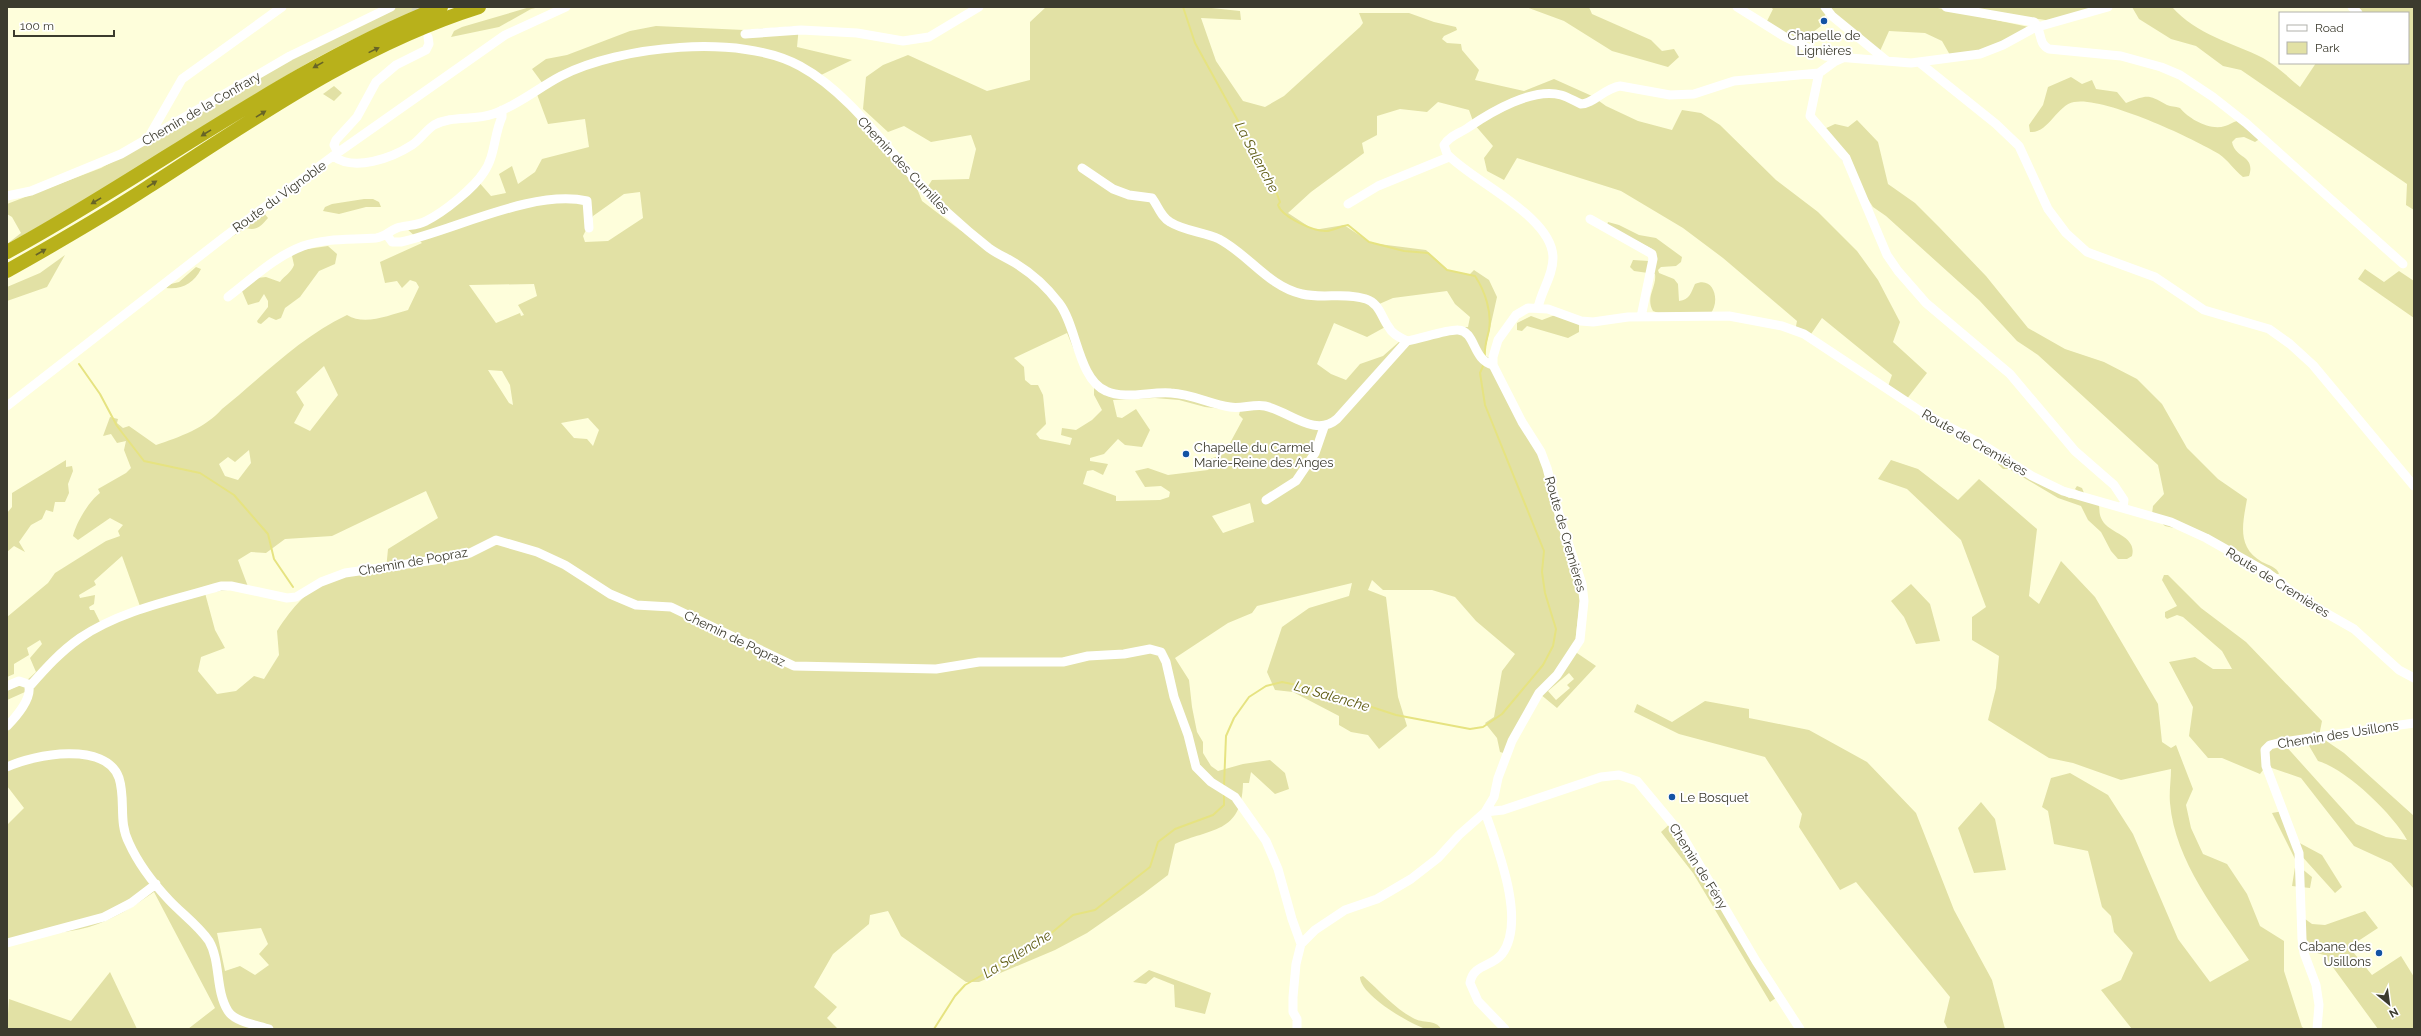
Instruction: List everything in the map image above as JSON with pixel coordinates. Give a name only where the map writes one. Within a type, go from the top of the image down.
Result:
[{"type":"highway","points":[[7,252],[107,195],[302,74],[381,33],[442,7]]},
{"type":"highway","points":[[7,271],[108,212],[316,81],[388,43],[444,19],[479,7]]},
{"type":"street","points":[[147,140],[182,79],[282,7]]},
{"type":"street","name":"Chemin de la Confrary","points":[[7,196],[31,191],[93,167],[147,140],[290,56],[391,7]]},
{"type":"street","name":"Route du Vignoble","points":[[7,406],[223,238],[336,155],[505,35],[566,7]]},
{"type":"street","points":[[745,34],[808,30],[857,33],[903,41],[929,37],[979,7]]},
{"type":"street","points":[[1737,7],[1785,37],[1826,56],[1920,63],[1985,52],[2038,27],[2108,7]]},
{"type":"street","points":[[1825,7],[1832,16],[1887,61]]},
{"type":"street","points":[[1946,7],[2032,22],[2038,27],[2042,44],[2049,49],[2121,56],[2161,67],[2188,79],[2246,123],[2403,264]]},
{"type":"street","points":[[336,155],[334,145],[336,140],[357,117],[372,88],[396,65],[424,53],[428,47],[428,38]]},
{"type":"street","name":"Chemin des Curnilles","points":[[336,155],[346,163],[376,160],[412,145],[437,124],[458,119],[489,116],[561,76],[589,64],[632,54],[677,48],[739,49],[772,54],[799,65],[823,81],[854,111],[946,212],[992,250],[1015,262],[1045,286],[1065,311],[1084,363],[1101,388],[1120,394],[1174,393],[1235,408],[1266,406],[1313,426],[1324,427]]},
{"type":"street","points":[[1826,56],[1820,73],[1810,116],[1846,158],[1887,255],[1926,303],[2010,374],[2075,451],[2114,485],[2124,500],[2123,508]]},
{"type":"street","points":[[1266,500],[1296,481],[1315,453],[1324,427],[1337,419],[1407,341],[1461,330],[1469,336],[1480,357],[1486,363],[1493,365],[1493,357],[1498,340],[1516,315],[1526,309],[1538,308],[1553,261],[1553,251],[1547,239],[1524,212],[1449,157],[1444,148],[1447,140],[1492,112],[1525,99],[1544,94],[1560,94],[1585,104],[1601,93],[1617,87],[1633,87],[1659,94],[1680,95],[1699,93],[1734,81],[1820,73],[1834,62],[1843,58]]},
{"type":"street","points":[[1920,63],[1996,124],[2019,146],[2048,209],[2066,233],[2087,252],[2155,277],[2204,310],[2269,330],[2290,344],[2313,365],[2414,486]]},
{"type":"street","points":[[228,298],[269,263],[302,247],[322,242],[377,238],[388,235],[390,231],[398,227],[415,225],[432,218],[451,204],[485,172],[502,117],[502,110]]},
{"type":"street","points":[[1348,204],[1378,186],[1449,157]]},
{"type":"street","points":[[1082,168],[1113,189],[1129,195],[1152,198],[1163,216],[1171,223],[1218,239],[1231,246],[1262,273],[1301,294],[1322,297],[1346,296],[1367,299],[1377,305],[1394,334],[1407,341]]},
{"type":"street","points":[[388,235],[392,242],[401,242],[518,207],[566,199],[587,201],[589,228]]},
{"type":"street","points":[[1590,219],[1652,254],[1653,259],[1641,317]]},
{"type":"street","name":"Route de Cremières","points":[[1538,308],[1593,322],[1641,317],[1729,316],[1782,326],[1804,334],[1925,414],[1985,446],[2032,476],[2063,491],[2178,524],[2261,569],[2303,600],[2358,632],[2399,670],[2414,678]]},
{"type":"street","name":"Route de Cremières","points":[[1485,812],[1494,797],[1498,778],[1512,741],[1539,693],[1557,675],[1580,640],[1584,601],[1582,584],[1541,452],[1522,422],[1493,365]]},
{"type":"street","name":"Chemin de Popraz","points":[[29,687],[47,667],[81,637],[110,622],[158,604],[221,586],[231,586],[287,598],[296,597],[321,582],[345,573],[448,558],[470,553],[496,540],[537,552],[565,564],[610,594],[636,605],[671,607],[794,666],[936,669],[979,662],[1063,662],[1088,656],[1124,654],[1154,650],[1161,652],[1166,662],[1174,697],[1188,734],[1196,767],[1225,792],[1236,797],[1266,841],[1278,869],[1292,919],[1301,944]]},
{"type":"street","name":"Chemin de Popraz","points":[[7,686],[47,667]]},
{"type":"street","points":[[7,726],[28,697],[29,687],[26,683],[19,681]]},
{"type":"street","name":"Chemin des Usillons","points":[[2317,1029],[2319,1005],[2316,985],[2304,954],[2302,939],[2299,853],[2266,766],[2265,750],[2270,745],[2319,735],[2414,723]]},
{"type":"street","points":[[7,767],[32,757],[66,754],[96,757],[105,760],[118,777],[121,789],[122,823],[128,842],[156,884],[209,942],[214,952],[228,1011],[238,1019],[269,1029]]},
{"type":"street","name":"Chemin de Fény","points":[[1485,812],[1503,810],[1601,777],[1619,775],[1637,781],[1682,834],[1756,961],[1800,1029]]},
{"type":"street","points":[[1297,1029],[1297,1019],[1293,1012],[1293,997],[1296,964],[1301,944],[1315,930],[1345,910],[1378,899],[1411,879],[1438,858],[1459,835],[1485,812],[1506,872],[1510,924],[1506,947],[1501,955],[1477,969],[1470,984],[1478,1001],[1505,1029]]},
{"type":"street","points":[[7,943],[104,917],[131,904],[156,884]]},
{"type":"green space","points":[[394,7],[425,7],[368,32],[313,60],[85,200],[7,244],[21,233],[12,217],[7,214],[7,204],[101,168],[161,135],[274,68]]},
{"type":"green space","points":[[530,7],[540,7],[531,9],[499,27],[451,37],[454,31],[462,27]]},
{"type":"green space","points":[[1046,7],[1202,7],[1240,11],[1241,20],[1201,18],[1216,61],[1243,101],[1265,107],[1284,96],[1360,27],[1363,23],[1359,13],[1409,13],[1434,22],[1456,27],[1457,30],[1444,36],[1442,39],[1447,43],[1461,44],[1462,50],[1479,70],[1475,80],[1524,91],[1554,79],[1592,96],[1606,106],[1638,121],[1672,130],[1682,110],[1701,113],[1720,125],[1776,180],[1818,212],[1857,251],[1878,280],[1900,322],[1893,342],[1927,373],[1906,400],[1887,389],[1892,375],[1822,318],[1809,337],[1795,331],[1797,321],[1723,258],[1683,228],[1621,191],[1517,158],[1504,180],[1487,171],[1484,158],[1493,146],[1474,124],[1469,110],[1438,102],[1427,112],[1400,109],[1377,116],[1377,135],[1362,143],[1364,153],[1311,192],[1288,213],[1314,230],[1344,225],[1371,243],[1426,250],[1448,270],[1469,275],[1474,270],[1489,280],[1497,297],[1484,355],[1495,361],[1541,452],[1582,584],[1574,651],[1596,666],[1557,708],[1540,694],[1507,754],[1500,752],[1497,738],[1485,723],[1494,717],[1502,671],[1515,654],[1476,621],[1455,597],[1432,590],[1383,590],[1372,580],[1368,590],[1386,597],[1398,697],[1407,726],[1379,749],[1368,735],[1351,732],[1339,725],[1339,716],[1293,692],[1275,690],[1267,672],[1282,627],[1309,608],[1349,596],[1352,583],[1257,606],[1252,613],[1228,623],[1175,658],[1189,680],[1197,732],[1203,742],[1203,753],[1211,766],[1218,771],[1243,764],[1270,760],[1285,773],[1289,789],[1275,794],[1251,772],[1249,783],[1243,783],[1241,800],[1237,812],[1222,827],[1175,844],[1168,875],[1087,933],[1055,950],[979,982],[966,982],[901,936],[888,911],[870,915],[869,924],[833,954],[814,987],[837,1007],[827,1018],[838,1029],[188,1029],[215,1008],[154,892],[123,912],[98,924],[79,930],[28,937],[7,942],[7,825],[24,808],[7,786],[7,724],[25,698],[25,692],[7,700],[7,691],[25,682],[36,672],[30,658],[42,644],[40,640],[27,648],[29,655],[14,664],[14,674],[7,677],[7,617],[48,583],[55,573],[106,541],[120,536],[118,531],[123,525],[110,518],[78,540],[73,536],[84,513],[92,501],[100,493],[98,489],[126,473],[131,468],[124,450],[126,441],[117,443],[111,434],[103,436],[110,417],[118,419],[117,423],[123,428],[129,426],[156,445],[165,442],[192,431],[208,422],[282,358],[313,334],[330,324],[347,315],[361,320],[369,320],[408,310],[419,287],[416,282],[410,280],[402,288],[397,281],[385,283],[380,262],[422,243],[403,225],[426,220],[477,180],[491,196],[506,193],[499,174],[512,166],[518,184],[535,172],[542,159],[589,147],[585,119],[548,124],[535,89],[543,84],[532,69],[546,59],[567,55],[630,31],[656,26],[744,30],[799,26],[797,47],[852,60],[819,76],[907,163],[922,201],[960,230],[988,247],[925,191],[932,180],[969,179],[976,149],[971,135],[931,142],[904,126],[888,132],[863,109],[866,77],[883,65],[908,55],[987,91],[1030,80],[1030,22]],"holes":[[[640,192],[643,218],[608,241],[585,242],[583,236],[593,216],[624,194]],[[534,284],[537,296],[518,305],[524,315],[521,316],[520,313],[496,323],[469,285]],[[1447,291],[1455,304],[1470,317],[1468,327],[1454,327],[1400,341],[1383,356],[1360,364],[1346,380],[1331,374],[1317,364],[1334,323],[1367,337],[1387,326],[1377,305],[1393,298]],[[1067,333],[1081,367],[1094,387],[1094,395],[1102,410],[1092,420],[1076,430],[1062,428],[1061,435],[1072,438],[1070,445],[1040,439],[1036,434],[1046,424],[1043,395],[1038,385],[1031,385],[1025,380],[1024,367],[1014,358]],[[324,366],[338,395],[310,431],[294,423],[304,405],[296,392]],[[488,370],[502,371],[510,385],[513,405],[509,403]],[[1155,398],[1179,400],[1205,407],[1240,411],[1239,415],[1243,419],[1224,454],[1210,459],[1211,466],[1208,470],[1168,475],[1148,468],[1135,471],[1145,487],[1161,486],[1170,492],[1169,497],[1160,500],[1116,501],[1116,496],[1083,484],[1087,471],[1093,470],[1103,475],[1108,464],[1090,461],[1090,458],[1104,454],[1118,439],[1125,445],[1142,447],[1150,430],[1136,409],[1122,418],[1117,417],[1113,400]],[[588,418],[599,430],[593,446],[587,439],[574,438],[561,423]],[[249,450],[251,463],[238,480],[225,476],[219,464],[228,457],[235,462]],[[426,491],[438,518],[388,549],[386,570],[335,580],[323,584],[311,591],[300,601],[277,631],[279,655],[264,679],[254,676],[236,691],[217,694],[198,671],[201,657],[225,648],[215,630],[205,593],[235,589],[250,592],[238,560],[251,552],[266,553],[285,539],[332,536]],[[1250,503],[1254,522],[1223,533],[1212,516]],[[122,556],[141,609],[101,624],[94,610],[90,610],[89,607],[94,604],[95,595],[80,598],[79,595],[96,585],[94,581]],[[1569,673],[1574,679],[1567,685],[1570,688],[1556,700],[1548,691]],[[261,928],[268,944],[259,954],[269,965],[255,975],[240,966],[225,971],[217,933]]]},
{"type":"green space","points":[[1526,7],[1589,7],[1592,14],[1651,40],[1662,51],[1674,49],[1679,57],[1668,67],[1612,51],[1564,21]]},
{"type":"green space","points":[[1770,7],[1823,7],[1827,14],[1818,20],[1821,26],[1804,39],[1801,35],[1795,40],[1766,23],[1773,9]]},
{"type":"green space","points":[[1827,7],[1933,7],[2029,27],[1987,50],[1950,55],[1942,41],[1925,33],[1889,31],[1880,51]]},
{"type":"green space","points":[[1960,7],[2100,7],[2052,21]]},
{"type":"green space","points":[[2132,7],[2172,7],[2192,25],[2268,61],[2300,87],[2315,64],[2409,64],[2409,12],[2357,12],[2353,7],[2414,7],[2414,210],[2406,205],[2407,184],[2241,70],[2223,66],[2196,46],[2171,39],[2139,19]]},
{"type":"green space","points":[[2071,77],[2082,84],[2092,80],[2096,89],[2117,92],[2126,103],[2143,97],[2151,97],[2169,106],[2180,108],[2200,123],[2213,127],[2219,127],[2226,126],[2237,121],[2257,131],[2258,140],[2255,142],[2244,137],[2236,138],[2232,142],[2237,152],[2250,164],[2249,176],[2243,177],[2219,154],[2189,138],[2148,120],[2105,105],[2087,102],[2074,102],[2068,104],[2062,108],[2042,129],[2030,132],[2029,125],[2043,105],[2048,87]]},
{"type":"green space","points":[[334,86],[342,93],[334,101],[323,94]]},
{"type":"green space","points":[[1857,120],[1878,142],[1888,184],[1915,203],[1939,227],[1986,276],[2028,328],[2065,349],[2104,362],[2137,379],[2162,404],[2187,448],[2218,479],[2247,499],[2243,526],[2245,542],[2248,549],[2254,556],[2274,568],[2279,574],[2192,532],[2165,526],[2152,514],[2153,506],[2164,494],[2158,465],[2038,355],[2017,341],[1979,300],[1886,216],[1873,207],[1822,130],[1835,124],[1848,127]]},
{"type":"green space","points":[[373,199],[379,202],[381,207],[366,207],[339,214],[323,211],[325,207],[332,204]]},
{"type":"green space","points":[[263,212],[268,218],[261,225],[253,229],[246,228],[230,238]]},
{"type":"green space","points":[[1608,222],[1619,225],[1639,235],[1656,238],[1682,257],[1681,262],[1676,266],[1661,267],[1658,270],[1659,273],[1674,279],[1678,284],[1679,301],[1688,297],[1695,284],[1702,282],[1711,286],[1714,291],[1715,303],[1710,314],[1661,314],[1653,311],[1650,301],[1655,274],[1634,271],[1630,267],[1633,260],[1649,261],[1652,249],[1607,225]]},
{"type":"green space","points":[[328,246],[337,254],[335,264],[319,271],[300,297],[285,308],[281,318],[276,320],[269,317],[261,324],[258,323],[257,321],[268,307],[268,301],[264,294],[259,302],[248,305],[242,291],[257,278],[266,277],[280,282],[294,265],[292,256],[294,251]]},
{"type":"green space","points":[[65,255],[47,287],[7,301],[7,287],[40,273]]},
{"type":"green space","points":[[196,267],[201,269],[191,282],[182,287],[166,288],[171,284],[179,282]]},
{"type":"green space","points":[[2365,269],[2384,282],[2399,271],[2414,281],[2414,318],[2358,279]]},
{"type":"green space","points":[[1555,315],[1579,324],[1579,332],[1568,338],[1527,326],[1522,331],[1517,330],[1517,323],[1531,316],[1542,320]]},
{"type":"green space","points":[[66,460],[66,467],[72,466],[73,471],[68,484],[69,493],[65,502],[55,502],[53,512],[46,510],[42,519],[31,525],[19,542],[25,552],[14,546],[7,552],[7,513],[12,507],[12,493]]},
{"type":"green space","points":[[1891,460],[1918,469],[1958,500],[1979,479],[2037,529],[2029,596],[2039,604],[2061,561],[2095,597],[2158,704],[2162,742],[2171,748],[2176,745],[2193,789],[2186,805],[2191,828],[2203,854],[2227,864],[2247,894],[2260,926],[2284,941],[2284,971],[2302,1027],[2305,1029],[2132,1029],[2101,990],[2121,980],[2133,953],[2114,932],[2111,916],[2102,907],[2088,851],[2054,844],[2048,811],[2042,807],[2051,778],[2070,773],[2108,795],[2133,834],[2178,939],[2210,982],[2249,960],[2200,886],[2180,846],[2170,803],[2171,769],[2121,780],[2073,763],[2049,758],[1988,720],[1996,688],[1999,656],[1972,640],[1972,617],[1986,607],[1961,540],[1907,489],[1878,479]]},
{"type":"green space","points":[[2001,461],[2069,498],[2073,498],[2078,491],[2075,489],[2077,486],[2082,488],[2084,493],[2098,503],[2100,514],[2104,523],[2123,536],[2131,544],[2133,550],[2132,556],[2127,559],[2118,559],[2111,551],[2101,532],[2088,520],[2081,506],[2058,498],[2009,469],[2003,469],[1998,464]]},
{"type":"green space","points":[[2164,575],[2168,575],[2201,608],[2246,642],[2322,721],[2319,736],[2344,753],[2414,816],[2414,889],[2391,863],[2354,846],[2301,778],[2266,766],[2260,774],[2222,758],[2208,758],[2189,736],[2193,707],[2169,662],[2195,657],[2213,669],[2232,669],[2222,651],[2183,617],[2177,615],[2167,619],[2165,617],[2165,612],[2177,606],[2162,580]],"holes":[[[2305,739],[2318,761],[2342,773],[2368,794],[2391,818],[2407,840],[2386,837],[2356,824],[2283,743]]]},
{"type":"green space","points":[[1911,584],[1930,604],[1940,641],[1916,644],[1904,617],[1891,601]]},
{"type":"green space","points":[[1705,701],[1749,709],[1749,718],[1809,730],[1867,762],[1916,813],[1954,910],[1992,980],[2005,1029],[1948,1029],[1944,1022],[1950,997],[1856,882],[1840,890],[1799,827],[1802,814],[1765,757],[1679,734],[1634,712],[1637,704],[1672,722]]},
{"type":"green space","points":[[1981,802],[1995,819],[2006,870],[1974,873],[1958,828]]},
{"type":"green space","points":[[2283,811],[2294,840],[2322,855],[2342,887],[2335,893],[2299,853],[2301,868],[2312,877],[2310,888],[2292,886],[2296,861],[2272,813]]},
{"type":"green space","points":[[1672,822],[1779,996],[1770,1002],[1693,873],[1661,832]]},
{"type":"green space","points":[[2365,911],[2378,928],[2349,947],[2372,975],[2401,956],[2414,977],[2414,1029],[2378,1029],[2324,955],[2303,949],[2301,916],[2312,924],[2325,925]]},
{"type":"green space","points":[[1149,970],[1211,993],[1205,1014],[1175,1007],[1174,985],[1154,977],[1146,984],[1133,982]]},
{"type":"green space","points":[[110,972],[137,1029],[7,1029],[9,999],[71,1021]]},
{"type":"green space","points":[[1363,976],[1406,1014],[1417,1020],[1436,1024],[1441,1029],[1426,1029],[1387,1008],[1368,992],[1362,984],[1360,977]]},
{"type":"waterway","name":"La Salenche","points":[[1183,7],[1195,43],[1274,186],[1280,202],[1278,205],[1281,210],[1299,223],[1321,231],[1327,231],[1348,225],[1369,242],[1404,251],[1428,253],[1447,270],[1475,276],[1485,295],[1489,309],[1490,323],[1485,346],[1485,356]]},
{"type":"waterway","points":[[79,364],[100,394],[117,426],[144,461],[200,473],[234,495],[268,534],[274,559],[293,587]]},
{"type":"waterway","name":"La Salenche","points":[[1224,786],[1226,736],[1234,718],[1249,697],[1266,686],[1282,682],[1317,689],[1396,715],[1470,729],[1483,727],[1502,714],[1543,665],[1553,646],[1556,629],[1545,593],[1542,572],[1544,551],[1485,405],[1480,373],[1483,366]]},
{"type":"waterway","name":"La Salenche","points":[[934,1029],[955,996],[965,985],[1043,940],[1073,915],[1095,910],[1150,867],[1158,842],[1175,829],[1213,815],[1224,805],[1224,793]]},
{"type":"tunnel","points":[[416,7],[421,21]]},
{"type":"place","name":"Chapelle de Lignières","points":[[1824,21]]},
{"type":"place","name":"Chapelle du Carmel Marie-Reine des Anges","points":[[1186,454]]},
{"type":"place","name":"Le Bosquet","points":[[1672,797]]},
{"type":"place","name":"Cabane des Usillons","points":[[2379,953]]}]
